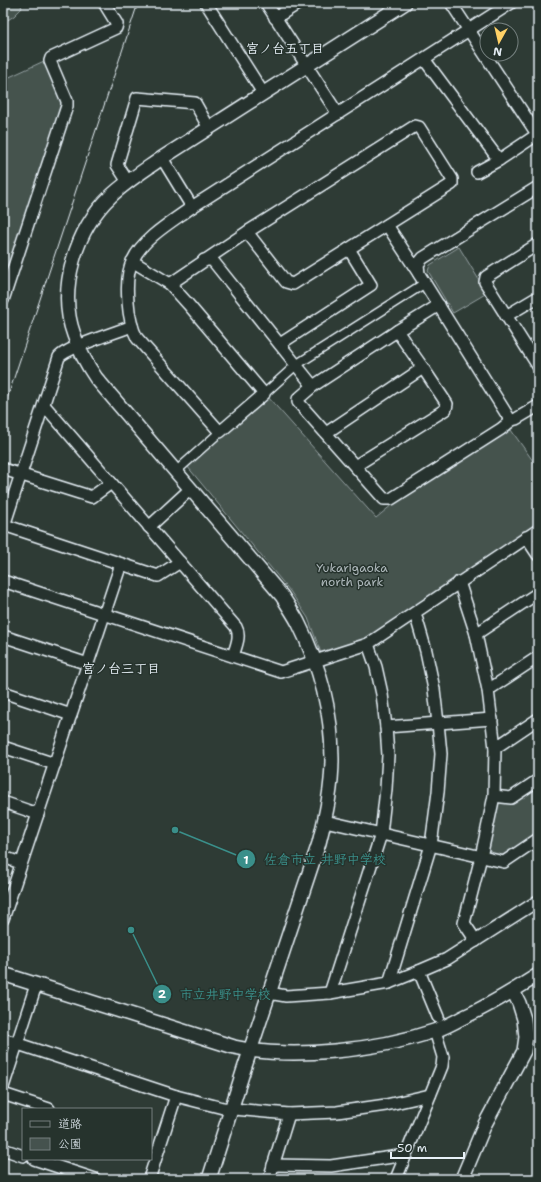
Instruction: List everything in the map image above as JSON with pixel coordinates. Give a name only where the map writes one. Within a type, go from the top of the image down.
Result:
[{"type":"street","points":[[3,300],[6,279],[67,106],[67,101],[50,60],[51,58],[116,28],[117,24],[104,3]]},
{"type":"street","points":[[206,3],[263,93]]},
{"type":"street","points":[[266,3],[338,114]]},
{"type":"street","points":[[275,18],[299,3]]},
{"type":"street","points":[[209,1179],[249,1051],[319,843],[325,821],[331,778],[331,744],[326,701],[315,662],[298,621],[282,596],[96,378],[78,347],[73,334],[68,309],[69,281],[80,238],[99,209],[111,196],[162,158],[405,3]]},
{"type":"street","points":[[451,3],[538,134],[477,172]]},
{"type":"street","points":[[220,432],[137,338],[132,326],[127,295],[132,260],[140,248],[149,239],[192,207],[511,3]]},
{"type":"street","points":[[424,59],[498,160]]},
{"type":"street","points":[[128,182],[117,165],[137,98],[195,103],[209,128]]},
{"type":"street","points":[[170,284],[247,232],[414,126],[419,127],[452,179],[452,184],[293,284],[286,282],[247,232]]},
{"type":"street","points":[[162,158],[192,207]]},
{"type":"street","points":[[422,279],[418,264],[423,258],[538,187]]},
{"type":"street","points":[[387,225],[439,305],[509,418],[512,420]]},
{"type":"street","points":[[538,244],[486,277],[485,282],[506,316],[534,351],[538,366]]},
{"type":"street","points":[[280,344],[371,285],[349,249]]},
{"type":"street","points":[[132,260],[170,284],[264,394]]},
{"type":"street","points":[[204,260],[213,261],[313,386]]},
{"type":"street","points":[[182,466],[296,365],[422,279]]},
{"type":"street","points":[[506,316],[538,296]]},
{"type":"street","points":[[439,305],[313,386],[298,399],[298,402],[384,499],[390,499],[512,420],[538,406]]},
{"type":"street","points":[[132,326],[78,347],[62,354],[59,357],[4,527],[158,576],[180,562]]},
{"type":"street","points":[[355,466],[446,409],[446,404],[397,331]]},
{"type":"street","points":[[326,433],[423,368]]},
{"type":"street","points":[[44,405],[236,627],[239,636],[233,656]]},
{"type":"street","points":[[3,469],[92,497],[111,483]]},
{"type":"street","points":[[149,527],[186,493]]},
{"type":"street","points":[[3,581],[281,672],[368,644],[538,530]]},
{"type":"street","points":[[526,538],[538,555]]},
{"type":"street","points":[[3,916],[121,564]]},
{"type":"street","points":[[459,582],[476,634],[488,690],[495,748],[494,796],[481,857],[464,923],[476,941]]},
{"type":"street","points":[[476,634],[538,593]]},
{"type":"street","points":[[389,983],[431,845],[441,754],[434,689],[426,652],[415,613]]},
{"type":"street","points":[[3,636],[88,664]]},
{"type":"street","points":[[330,994],[381,834],[386,789],[388,754],[382,694],[376,667],[368,644]]},
{"type":"street","points":[[488,690],[538,657]]},
{"type":"street","points":[[3,692],[71,715]]},
{"type":"street","points":[[386,727],[492,718]]},
{"type":"street","points":[[495,748],[538,719]]},
{"type":"street","points":[[3,747],[54,764]]},
{"type":"street","points":[[494,796],[511,798],[538,780]]},
{"type":"street","points":[[3,802],[38,814]]},
{"type":"street","points":[[325,821],[504,862],[538,839]]},
{"type":"street","points":[[3,857],[21,863]]},
{"type":"street","points":[[269,993],[286,996],[330,994],[389,983],[447,959],[538,901]]},
{"type":"street","points":[[420,971],[438,1017]]},
{"type":"street","points":[[3,974],[234,1047],[249,1051],[298,1053],[360,1048],[393,1042],[434,1031],[482,1009],[538,975]]},
{"type":"street","points":[[3,1087],[36,985]]},
{"type":"street","points":[[462,1179],[485,1124],[524,1051],[526,1037],[524,1019],[513,991]]},
{"type":"street","points":[[396,1179],[442,1066],[443,1057],[434,1031]]},
{"type":"street","points":[[3,1038],[176,1096],[223,1108],[289,1114],[337,1112],[386,1105],[430,1095]]},
{"type":"street","points":[[3,1094],[46,1108]]},
{"type":"street","points":[[149,1179],[155,1145],[176,1096]]},
{"type":"street","points":[[269,1179],[289,1114]]},
{"type":"street","points":[[3,1149],[22,1156]]},
{"type":"street","points":[[273,1165],[332,1166],[406,1155]]},
{"type":"street","points":[[37,1160],[95,1179]]},
{"type":"green space","points":[[3,3],[20,3],[22,8],[14,16],[3,23]]},
{"type":"green space","points":[[44,61],[61,100],[61,107],[7,272],[3,275],[3,80]]},
{"type":"green space","points":[[459,247],[487,293],[453,313],[428,271],[430,265]]},
{"type":"green space","name":"Yukarigaoka north park","points":[[268,397],[376,518],[393,504],[511,430],[538,468],[538,524],[365,639],[321,653],[308,618],[290,591],[187,466]]},
{"type":"green space","points":[[538,785],[538,833],[502,856],[491,854],[489,849],[495,806],[500,801]]},
{"type":"green space","points":[[3,1044],[9,1048],[9,1053],[3,1072]]},
{"type":"tram line","points":[[3,411],[138,3]]},
{"type":"place","name":"佐倉市立 井野中学校","points":[[175,830]]},
{"type":"place","name":"市立井野中学校","points":[[131,930]]},
{"type":"district","name":"宮ノ台五丁目","points":[[285,48]]},
{"type":"district","name":"宮ノ台三丁目","points":[[121,668]]}]
